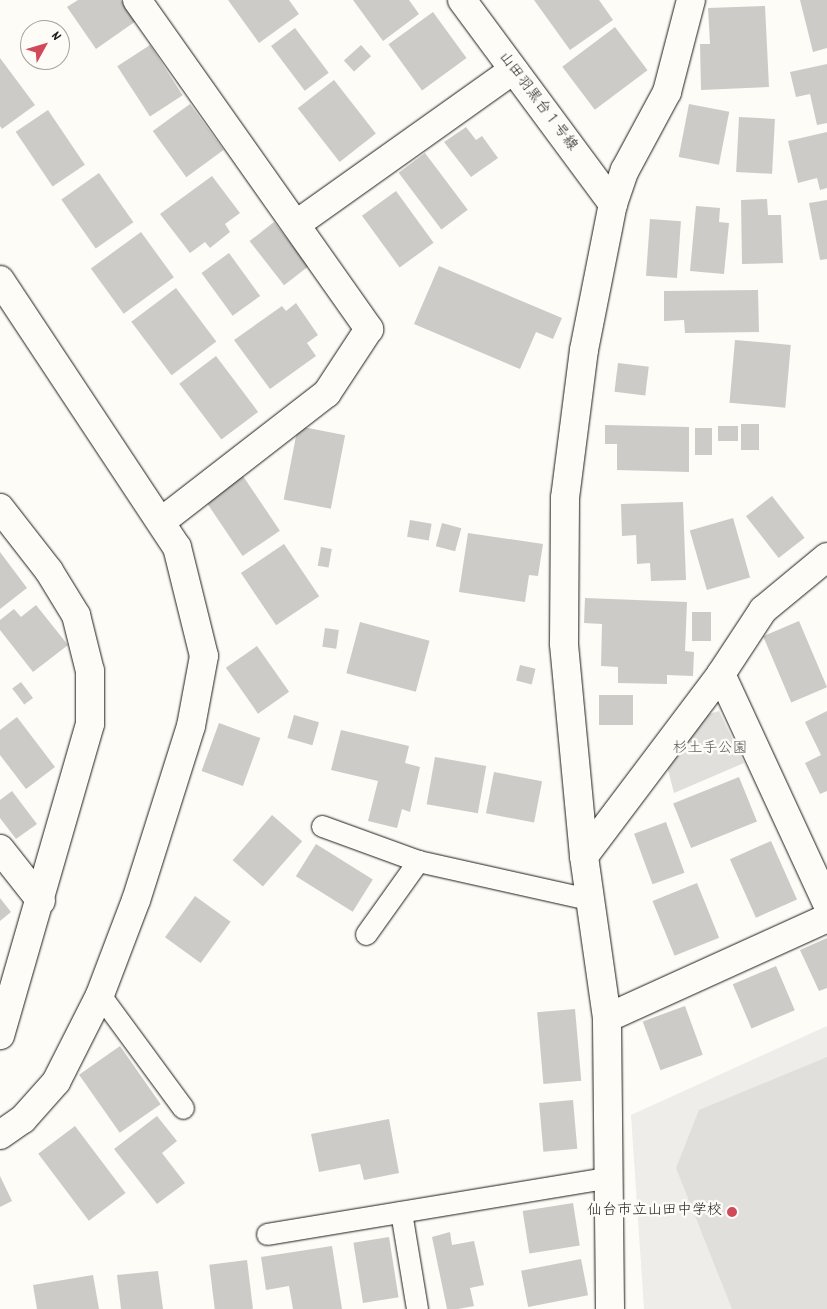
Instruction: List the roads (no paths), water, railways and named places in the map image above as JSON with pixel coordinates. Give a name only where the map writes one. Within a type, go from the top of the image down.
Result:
[{"type":"street","points":[[137,0],[298,223],[369,329],[327,393],[162,520]]},
{"type":"street","name":"山田羽黒台１号線","points":[[462,0],[613,204]]},
{"type":"street","points":[[610,1309],[605,1178],[607,1018],[592,900],[584,856],[564,643],[565,498],[584,350],[613,204],[625,170],[667,92],[691,0]]},
{"type":"street","points":[[298,223],[513,70]]},
{"type":"street","points":[[0,280],[162,520],[178,548],[192,595],[204,656],[191,726],[136,900],[100,995],[56,1082],[23,1119],[0,1135]]},
{"type":"street","points":[[0,508],[49,571],[76,615],[90,671],[90,724],[0,1035]]},
{"type":"street","points":[[584,856],[721,674],[762,610],[827,557]]},
{"type":"street","points":[[721,674],[827,904]]},
{"type":"street","points":[[0,849],[40,901]]},
{"type":"street","points":[[607,1018],[827,918]]},
{"type":"lane","points":[[322,826],[418,861],[592,900]]},
{"type":"lane","points":[[366,934],[418,861]]},
{"type":"lane","points":[[100,995],[183,1108]]},
{"type":"lane","points":[[267,1234],[605,1178]]},
{"type":"lane","points":[[401,1212],[416,1309]]},
{"type":"place","name":"仙台市立山田中学校","points":[[732,1212]]},
{"type":"park label","name":"杉土手公園","points":[[710,750]]}]
